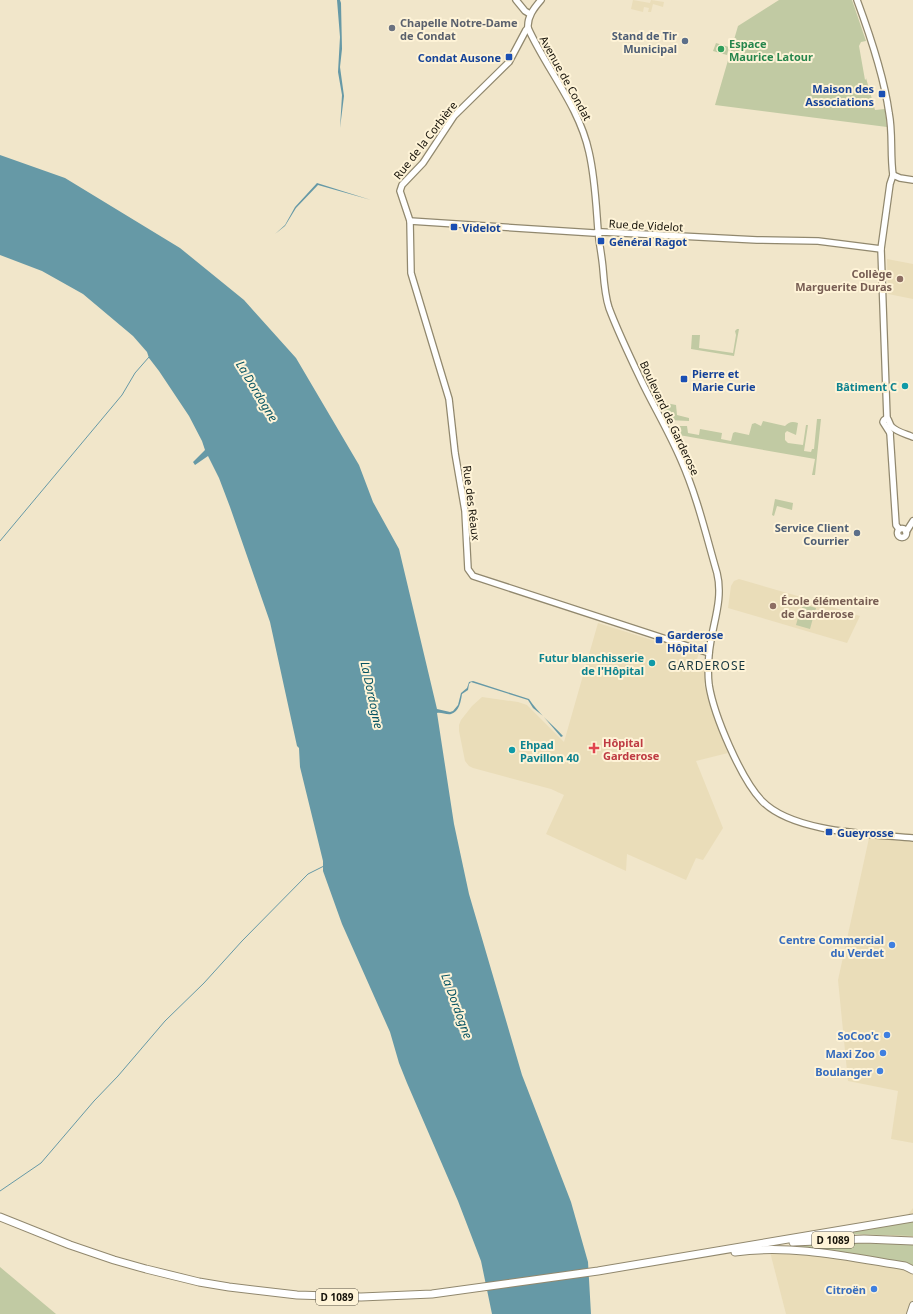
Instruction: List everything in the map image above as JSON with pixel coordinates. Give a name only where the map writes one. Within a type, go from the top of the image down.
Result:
[{"type":"highway","name":"D 1089","points":[[0,1217],[70,1245],[146,1269],[200,1282],[263,1292],[322,1296],[361,1297],[432,1294],[598,1271],[753,1244],[864,1239],[913,1241]]},
{"type":"highway","points":[[753,1244],[913,1218]]},
{"type":"highway","points":[[660,1260],[744,1251],[783,1250],[823,1253],[905,1266],[913,1270]]},
{"type":"main road","points":[[910,1314],[913,1305]]},
{"type":"street","points":[[516,0],[530,14]]},
{"type":"street","points":[[528,28],[530,14],[540,0]]},
{"type":"street","points":[[857,0],[869,33],[888,105],[891,128],[893,175],[890,184],[881,249],[887,418],[883,422],[893,432],[913,437]]},
{"type":"street","name":"Rue de la Corbière","points":[[400,191],[402,185],[423,163],[454,116],[509,62],[528,28]]},
{"type":"street","name":"Avenue de Condat","points":[[528,28],[573,109],[585,135],[595,188],[598,233]]},
{"type":"street","points":[[893,175],[900,178],[913,180]]},
{"type":"street","name":"Rue des Réaux","points":[[400,191],[410,221],[411,273],[449,399],[455,453],[465,511],[468,569],[470,573],[473,576],[709,653]]},
{"type":"street","name":"Rue de Videlot","points":[[410,221],[598,233],[757,240],[818,241],[881,249]]},
{"type":"street","name":"Boulevard de Garderose","points":[[598,233],[608,306],[641,381],[685,468],[701,516],[718,578],[719,604],[709,653],[710,686],[721,722],[743,774],[753,790],[767,805],[777,812],[808,825],[838,830],[913,838]]},
{"type":"street","points":[[893,432],[895,510],[896,525],[899,529],[897,533],[900,537],[903,538],[905,536],[913,521]]},
{"type":"shaded area","points":[[633,0],[650,3],[651,0],[664,2],[663,7],[653,4],[651,12],[648,12],[649,8],[644,7],[643,12],[631,9]]},
{"type":"shaded area","name":"Collège Marguerite Duras","points":[[887,259],[913,264],[913,299],[888,294]]},
{"type":"shaded area","name":"École élémentaire de Garderose","points":[[739,579],[860,616],[847,643],[728,608],[731,586],[734,581]]},
{"type":"shaded area","name":"Hôpital Garderose","points":[[598,623],[655,641],[656,638],[672,643],[699,653],[697,659],[703,661],[706,679],[704,684],[712,711],[728,753],[696,761],[723,828],[703,860],[696,858],[686,880],[627,854],[626,871],[546,834],[564,795],[551,789],[473,768],[465,761],[459,725],[472,706],[482,697],[518,702],[527,705],[564,742]]},
{"type":"shaded area","points":[[871,829],[913,834],[913,1143],[891,1139],[898,1091],[848,1081],[838,980]]},
{"type":"shaded area","points":[[913,1208],[913,1314],[786,1314],[769,1248],[885,1244]]},
{"type":"green space","points":[[779,0],[852,0],[866,41],[861,42],[859,46],[865,80],[866,78],[875,110],[885,109],[887,127],[715,105],[738,26]]},
{"type":"green space","name":"Espace Maurice Latour","points":[[716,43],[729,47],[727,55],[713,51]]},
{"type":"green space","points":[[739,329],[734,356],[691,349],[692,335],[700,335],[699,348],[733,353],[736,335],[735,331]]},
{"type":"green space","points":[[647,379],[651,380],[666,403],[676,405],[677,415],[689,418],[689,421],[668,420]]},
{"type":"green space","points":[[817,419],[821,419],[815,475],[812,475],[815,459],[679,435],[677,426],[687,426],[688,433],[699,435],[700,429],[722,433],[721,439],[731,441],[733,433],[735,432],[749,435],[752,424],[755,423],[761,426],[763,421],[785,426],[791,422],[796,422],[798,423],[796,435],[787,431],[785,433],[785,440],[788,443],[803,445],[806,425],[808,425],[804,451],[811,452],[812,449],[814,449]]},
{"type":"green space","points":[[775,499],[793,503],[792,510],[777,506],[774,516],[772,515]]},
{"type":"green space","points":[[803,604],[816,608],[814,616],[801,612]]},
{"type":"green space","points":[[799,614],[813,618],[810,629],[796,625]]},
{"type":"green space","points":[[913,1221],[913,1236],[847,1234],[816,1237]]},
{"type":"green space","points":[[850,1243],[913,1244],[913,1268],[781,1247]]},
{"type":"green space","points":[[0,1267],[56,1314],[0,1314]]},
{"type":"water","points":[[337,0],[340,0],[341,3],[342,49],[340,67],[344,96],[340,128],[342,95],[338,72],[340,37]]},
{"type":"water","name":"La Dordogne","points":[[0,155],[65,178],[180,248],[244,300],[296,358],[359,465],[373,502],[399,549],[437,709],[450,712],[453,711],[458,705],[461,693],[467,688],[469,682],[473,681],[529,699],[543,716],[533,708],[528,700],[471,682],[468,690],[462,694],[459,706],[454,713],[437,713],[454,824],[469,894],[522,1075],[571,1202],[588,1262],[591,1314],[492,1314],[481,1261],[458,1201],[399,1063],[390,1032],[342,924],[323,871],[323,861],[300,767],[299,748],[297,746],[270,622],[219,478],[208,456],[195,465],[193,462],[205,450],[202,441],[189,416],[149,358],[147,352],[133,336],[83,294],[42,271],[0,255]]},
{"type":"water","points":[[317,183],[371,200],[318,185],[296,208],[285,226],[275,234],[285,225],[295,207]]},
{"type":"water","points":[[543,716],[563,736],[561,737]]},
{"type":"waterway","points":[[0,541],[122,395],[135,373],[149,357]]},
{"type":"waterway","points":[[0,1191],[41,1163],[165,1021],[204,983],[242,941],[308,874],[324,866]]},
{"type":"place","name":"Chapelle Notre-Dame de Condat","points":[[392,28]]},
{"type":"place","name":"Stand de Tir Municipal","points":[[685,41]]},
{"type":"place","name":"Espace Maurice Latour","points":[[721,49]]},
{"type":"place","name":"Condat Ausone","points":[[509,57]]},
{"type":"place","name":"Maison des Associations","points":[[882,94]]},
{"type":"place","name":"Videlot","points":[[454,227]]},
{"type":"place","name":"Général Ragot","points":[[601,241]]},
{"type":"place","name":"Collège Marguerite Duras","points":[[900,279]]},
{"type":"place","name":"Pierre et Marie Curie","points":[[684,379]]},
{"type":"place","name":"Bâtiment C","points":[[905,386]]},
{"type":"place","name":"Service Client Courrier","points":[[857,533]]},
{"type":"place","name":"École élémentaire de Garderose","points":[[773,606]]},
{"type":"place","name":"Garderose Hôpital","points":[[659,640]]},
{"type":"place","name":"Futur blanchisserie de l'Hôpital","points":[[652,663]]},
{"type":"place","name":"Hôpital Garderose","points":[[594,748]]},
{"type":"place","name":"Ehpad Pavillon 40","points":[[512,750]]},
{"type":"place","name":"Gueyrosse","points":[[829,832]]},
{"type":"place","name":"Centre Commercial du Verdet","points":[[892,945]]},
{"type":"place","name":"SoCoo'c","points":[[887,1035]]},
{"type":"place","name":"Maxi Zoo","points":[[883,1053]]},
{"type":"place","name":"Boulanger","points":[[880,1071]]},
{"type":"place","name":"Citroën","points":[[874,1289]]},
{"type":"district","name":"GARDEROSE","points":[[707,665]]}]
